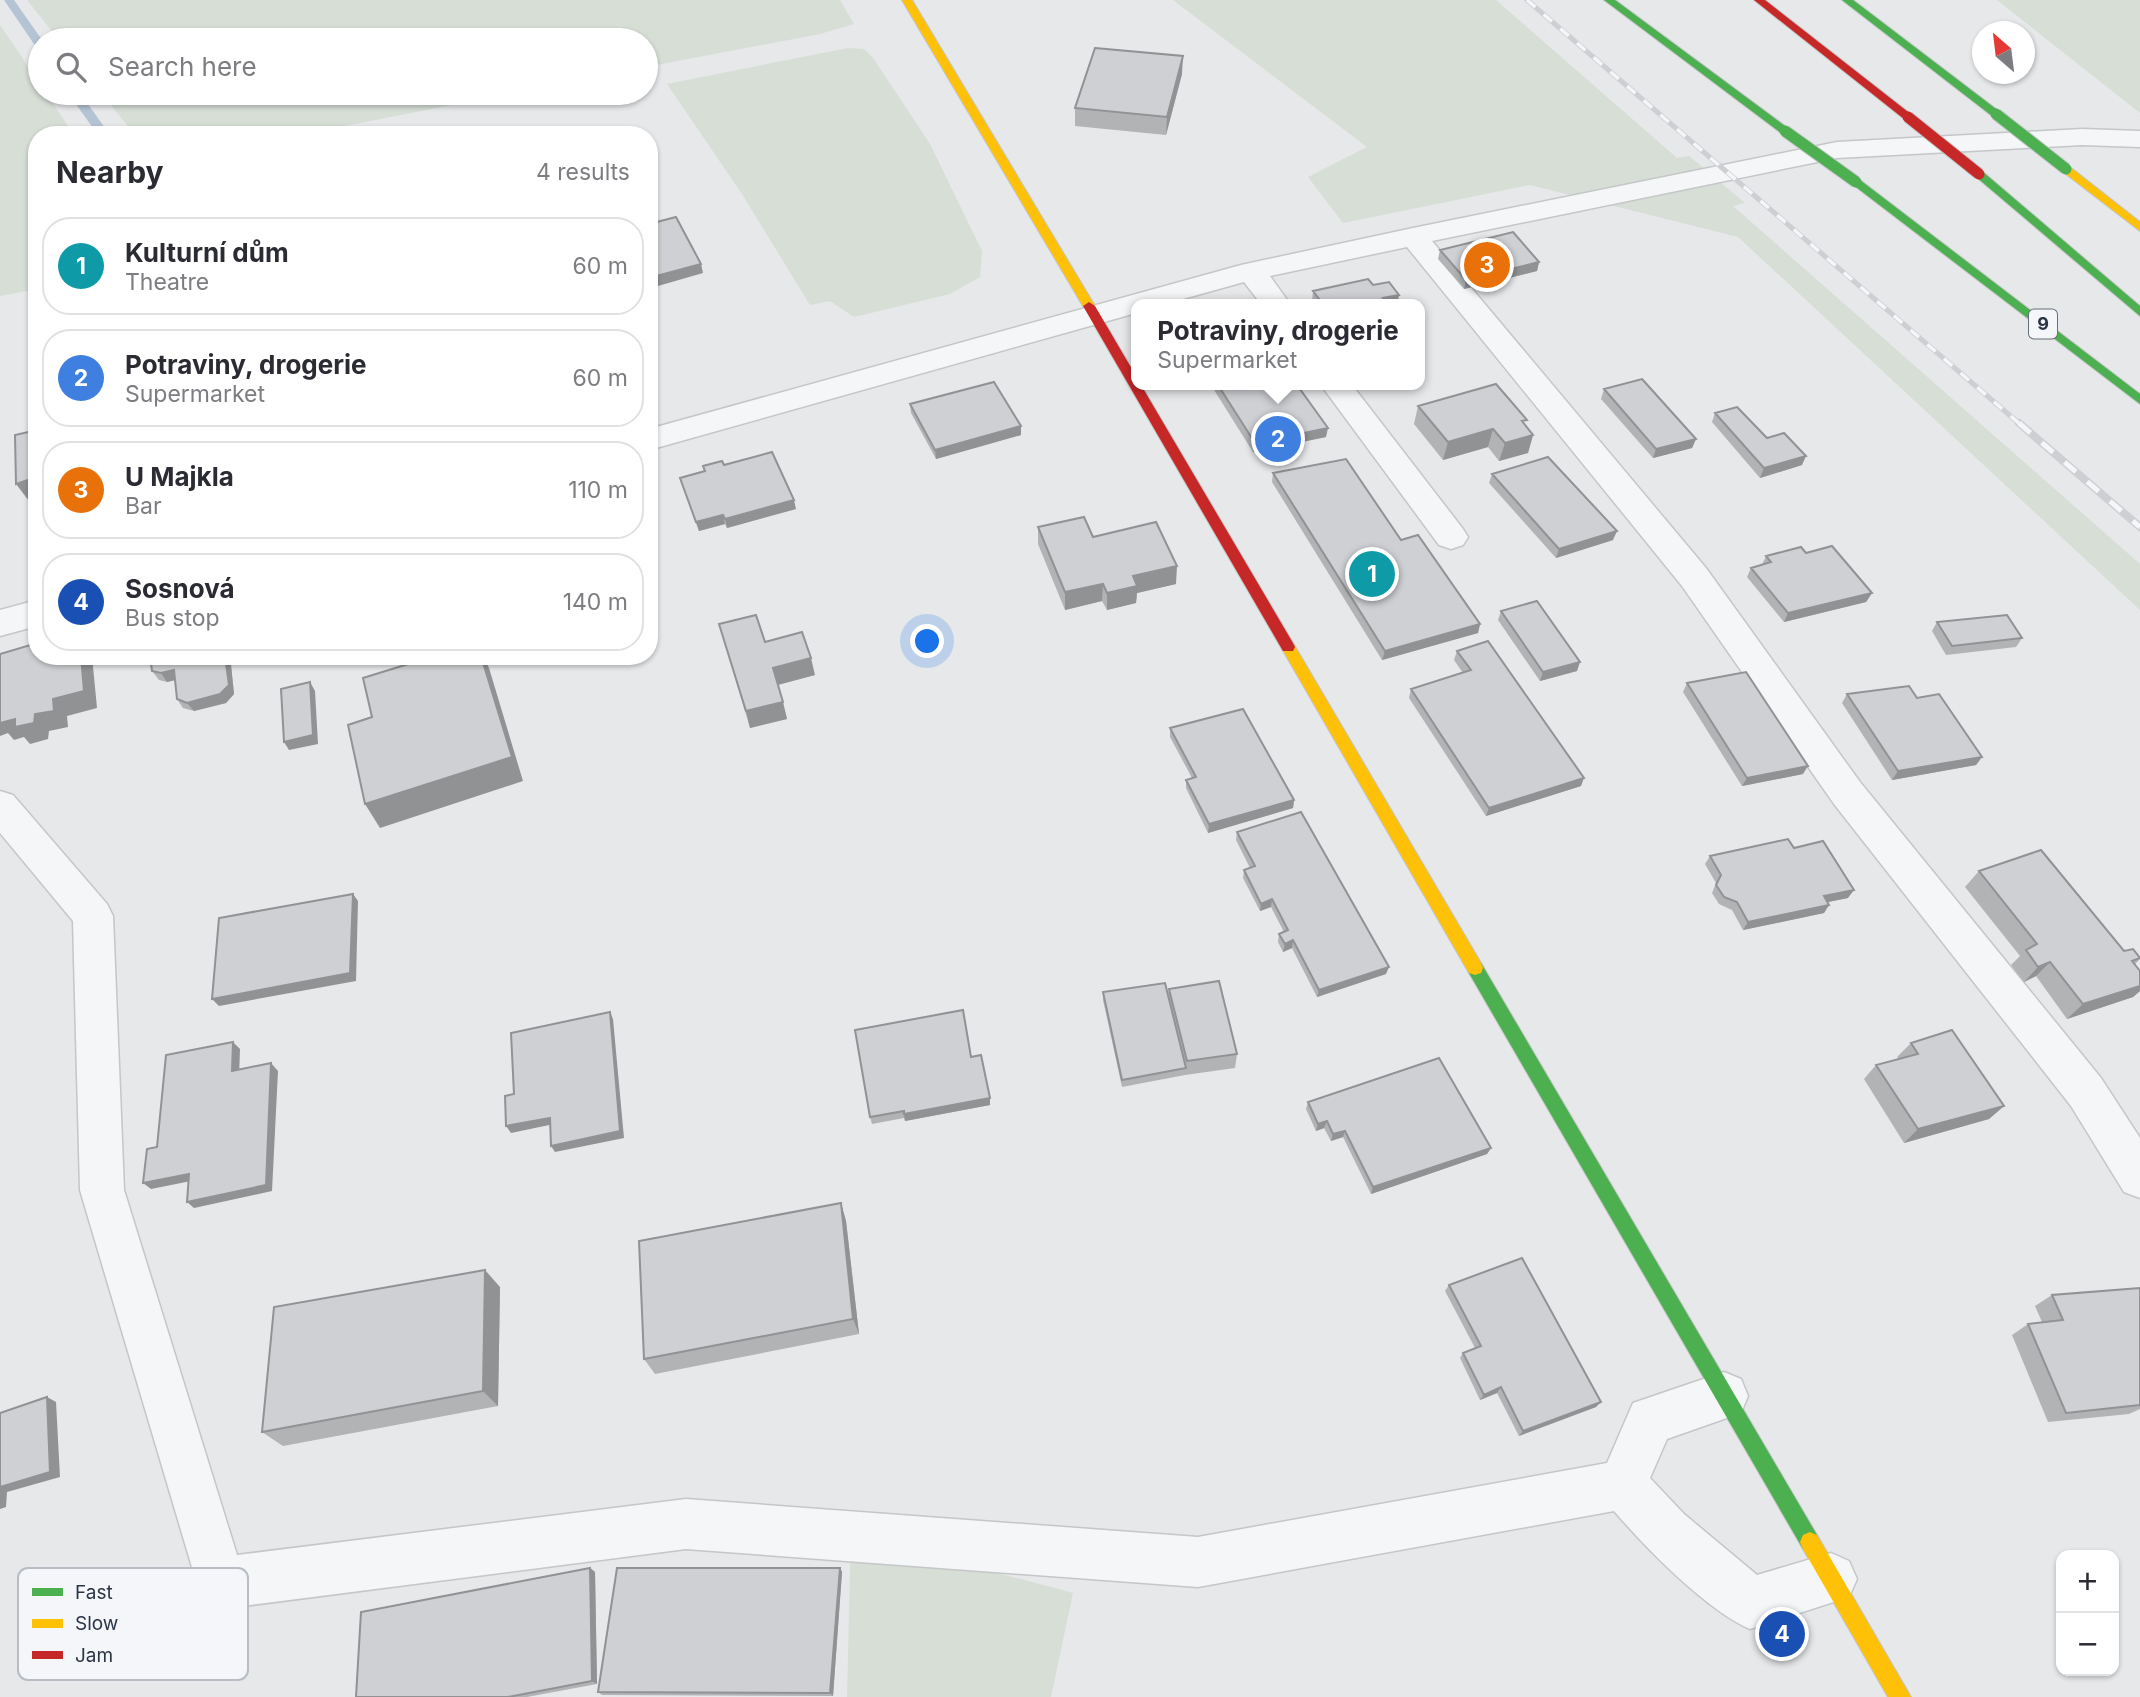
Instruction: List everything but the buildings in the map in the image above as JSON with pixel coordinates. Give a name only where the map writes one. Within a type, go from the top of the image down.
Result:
[{"type":"main road","points":[[907,0],[1131,378]]},
{"type":"main road","name":"9","points":[[1609,0],[1856,182],[2140,400]]},
{"type":"main road","points":[[1759,0],[2140,298]]},
{"type":"main road","points":[[1847,0],[2140,228]]},
{"type":"main road","points":[[1979,174],[2140,312]]},
{"type":"main road","points":[[1138,390],[1900,1697]]},
{"type":"street","points":[[1149,299],[1251,271],[1838,150],[2082,137],[2140,139]]},
{"type":"street","points":[[1413,236],[1694,577],[1847,793],[2086,1092],[2140,1177]]},
{"type":"street","points":[[1251,271],[1272,299]]},
{"type":"street","points":[[658,437],[1131,304]]},
{"type":"street","points":[[1340,390],[1451,537]]},
{"type":"street","points":[[0,623],[28,615]]},
{"type":"street","points":[[0,806],[93,916],[102,1190],[215,1568]]},
{"type":"street","points":[[1623,1486],[1650,1420],[1724,1396]]},
{"type":"street","points":[[248,1579],[686,1524],[1198,1562],[1623,1486]]},
{"type":"street","points":[[1623,1486],[1666,1532],[1749,1603],[1831,1578]]},
{"type":"shaded area","points":[[27,0],[840,0],[854,24],[820,34],[658,65],[658,28],[49,28]]},
{"type":"shaded area","points":[[1173,0],[1496,0],[1677,158],[1689,156],[1745,203],[1733,206],[2140,564],[2140,610],[1738,237],[1530,185],[1343,223],[1308,177],[1367,147]]},
{"type":"shaded area","points":[[1997,0],[2140,0],[2140,113],[2035,30],[2035,21],[2024,21]]},
{"type":"shaded area","points":[[0,25],[28,66],[28,105],[54,105],[68,126],[28,126],[28,291],[0,296]]},
{"type":"shaded area","points":[[848,48],[864,49],[873,58],[930,144],[982,251],[980,277],[950,294],[854,317],[830,301],[810,305],[742,194],[667,84]]},
{"type":"shaded area","points":[[111,105],[451,105],[345,126],[128,126]]},
{"type":"shaded area","points":[[851,1534],[1073,1593],[1051,1697],[847,1697]]},
{"type":"waterway","points":[[9,0],[28,28]]},
{"type":"waterway","points":[[83,105],[98,126]]},
{"type":"railway","points":[[1527,0],[2021,425]]},
{"type":"railway","points":[[2019,423],[2140,527]]},
{"type":"traffic: fast","points":[[1609,0],[1785,131]]},
{"type":"traffic: fast","points":[[1847,0],[1996,114]]},
{"type":"traffic: fast","points":[[1996,114],[2066,169]]},
{"type":"traffic: fast","points":[[1785,131],[1856,182]]},
{"type":"traffic: fast","points":[[1979,174],[2140,312]]},
{"type":"traffic: fast","points":[[1856,182],[2140,400]]},
{"type":"traffic: fast","points":[[1475,968],[1810,1542]]},
{"type":"traffic: slow","points":[[907,0],[1089,306]]},
{"type":"traffic: slow","points":[[2066,169],[2140,228]]},
{"type":"traffic: slow","points":[[1288,647],[1475,968]]},
{"type":"traffic: slow","points":[[1810,1542],[1900,1697]]},
{"type":"traffic: jam","points":[[1759,0],[1908,117]]},
{"type":"traffic: jam","points":[[1908,117],[1979,174]]},
{"type":"traffic: jam","points":[[1089,306],[1131,378]]},
{"type":"traffic: jam","points":[[1138,390],[1288,647]]},
{"type":"place","name":"U Majkla","points":[[1487,265]]},
{"type":"place","name":"Potraviny, drogerie","points":[[1278,439]]},
{"type":"place","name":"Kulturní dům","points":[[1372,574]]},
{"type":"place","name":"Sosnová","points":[[1782,1634]]}]
